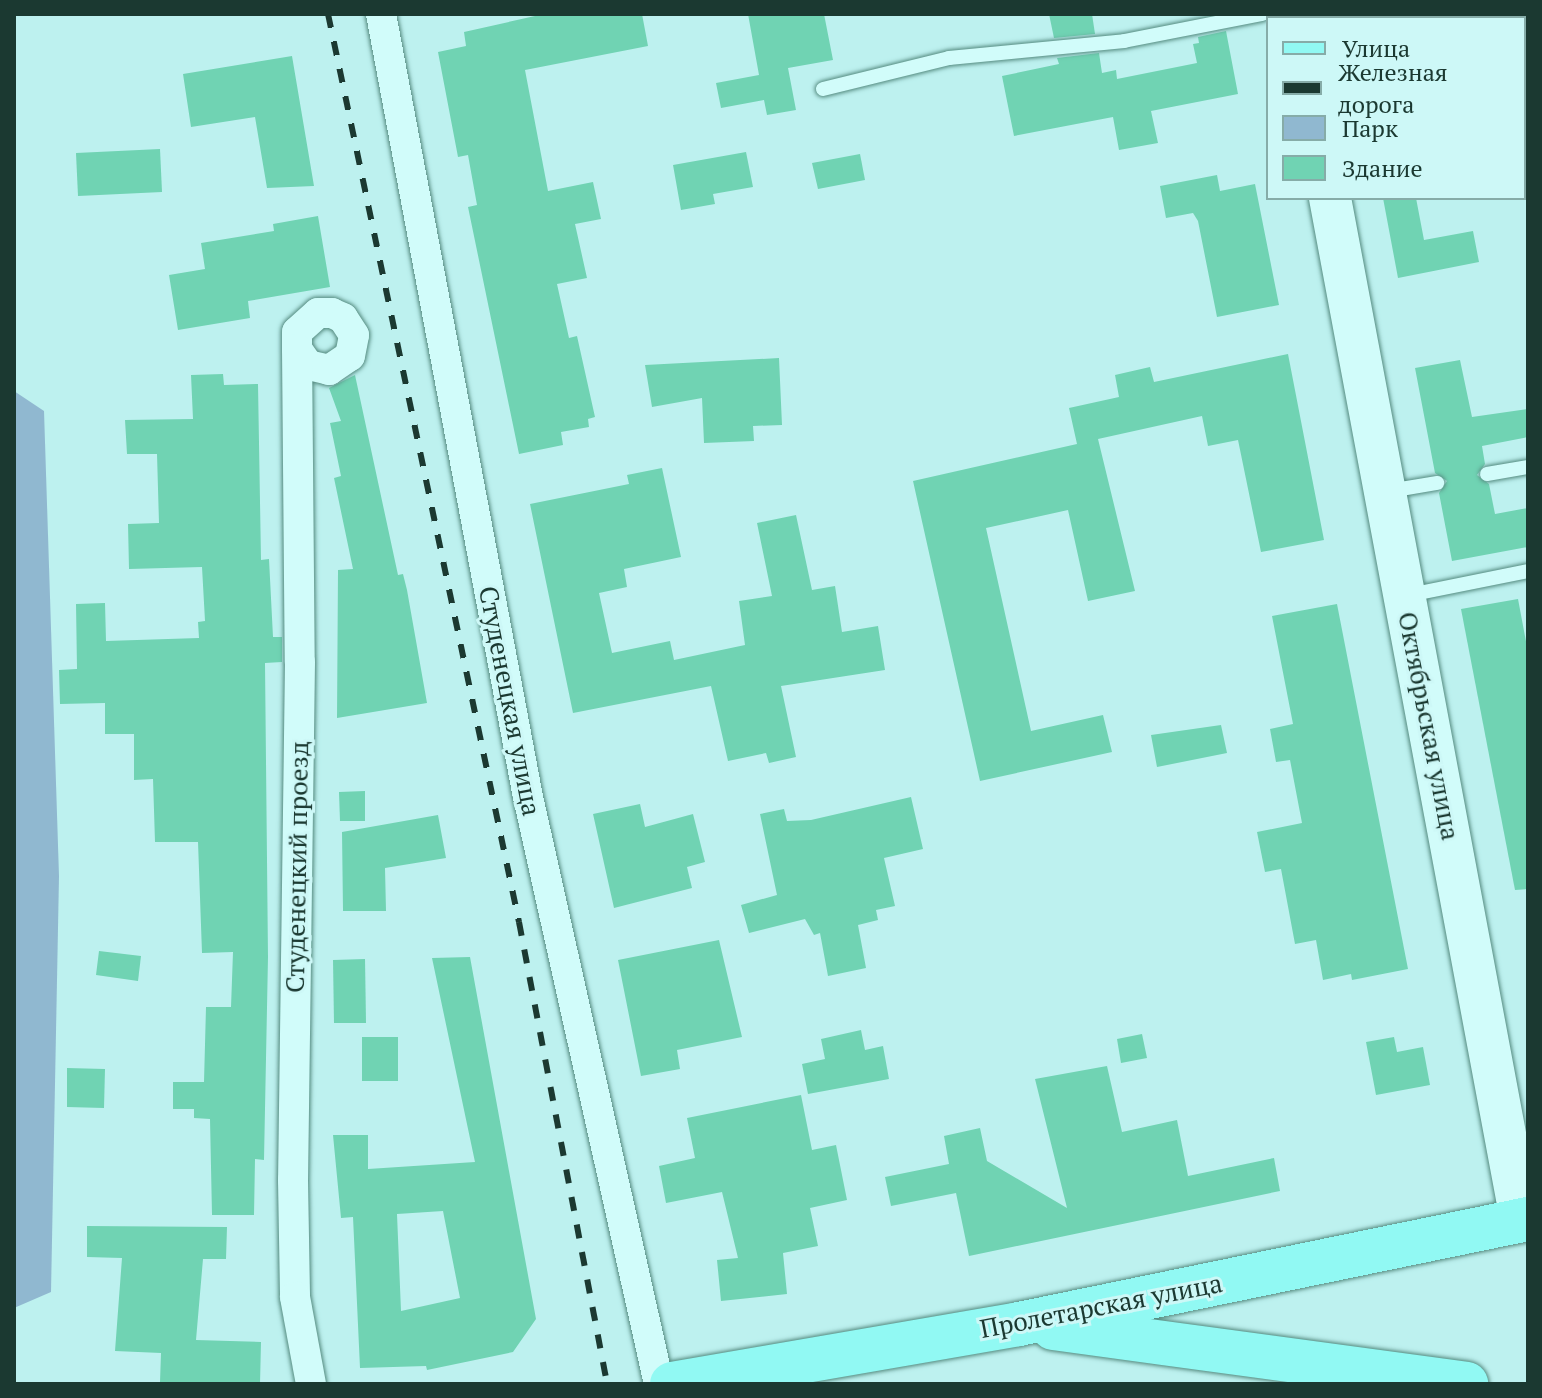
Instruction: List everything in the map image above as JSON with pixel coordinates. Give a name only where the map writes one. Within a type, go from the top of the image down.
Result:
[{"type":"main road","name":"Октябрьская улица","points":[[1330,200],[1526,1231]]},
{"type":"main road","name":"Пролетарская улица","points":[[672,1384],[1526,1231]]},
{"type":"main road","points":[[1019,1324],[1466,1384]]},
{"type":"street","name":"Студенецкая улица","points":[[381,14],[528,797],[659,1384]]},
{"type":"street","name":"Студенецкий проезд","points":[[297,349],[300,662],[293,1180],[295,1297],[311,1384]]},
{"type":"lane","points":[[823,89],[949,58],[1124,41],[1262,14]]},
{"type":"lane","points":[[1487,474],[1528,467]]},
{"type":"lane","points":[[1385,492],[1437,483]]},
{"type":"lane","points":[[1404,596],[1528,571]]},
{"type":"green space","points":[[14,391],[44,411],[59,876],[51,1292],[14,1308]]},
{"type":"building","points":[[544,14],[642,14],[648,46],[525,70],[548,191],[593,182],[601,219],[575,224],[587,278],[557,284],[569,338],[577,336],[595,417],[588,419],[589,427],[561,432],[563,445],[519,454],[468,207],[477,205],[468,155],[458,157],[438,52],[466,46],[464,32]]},
{"type":"building","points":[[748,14],[824,14],[833,60],[788,68],[796,110],[767,115],[764,100],[721,108],[716,83],[759,75]]},
{"type":"building","points":[[1049,14],[1092,14],[1095,34],[1054,38]]},
{"type":"building","points":[[1226,31],[1238,94],[1151,111],[1158,143],[1119,150],[1113,117],[1014,136],[1002,76],[1059,64],[1057,58],[1099,53],[1102,73],[1116,70],[1117,79],[1197,63],[1193,44],[1199,43],[1198,37]]},
{"type":"building","points":[[292,56],[314,186],[267,188],[255,117],[191,127],[183,74]]},
{"type":"building","points":[[160,149],[162,192],[78,196],[76,153]]},
{"type":"building","points":[[746,152],[753,187],[713,194],[715,204],[681,210],[673,165]]},
{"type":"building","points":[[860,154],[865,180],[818,189],[812,163]]},
{"type":"building","points":[[1217,175],[1220,191],[1255,184],[1279,305],[1217,317],[1198,221],[1193,213],[1166,218],[1160,186]]},
{"type":"building","points":[[1383,200],[1416,200],[1424,240],[1473,231],[1479,262],[1398,278]]},
{"type":"building","points":[[318,216],[330,287],[248,301],[250,318],[178,330],[169,275],[205,269],[201,243],[274,231],[273,224]]},
{"type":"building","points":[[1288,354],[1324,540],[1261,552],[1238,440],[1208,446],[1202,416],[1098,439],[1135,591],[1088,601],[1068,510],[986,528],[1031,731],[1103,715],[1112,752],[980,781],[913,481],[1077,444],[1069,408],[1119,397],[1115,375],[1150,367],[1154,382]]},
{"type":"building","points":[[779,358],[782,425],[753,426],[754,441],[704,443],[702,398],[652,407],[645,365]]},
{"type":"building","points":[[1460,360],[1472,417],[1528,409],[1528,437],[1482,446],[1485,464],[1477,475],[1489,484],[1495,514],[1528,508],[1528,547],[1452,561],[1439,493],[1447,481],[1435,473],[1415,368]]},
{"type":"building","points":[[223,374],[224,385],[258,384],[261,560],[269,559],[273,637],[282,637],[282,662],[265,663],[268,957],[264,1160],[255,1159],[254,1215],[212,1215],[210,1119],[194,1118],[194,1109],[173,1109],[173,1082],[204,1082],[206,1007],[231,1007],[233,952],[202,953],[198,842],[155,842],[153,779],[134,780],[134,734],[105,734],[105,703],[60,704],[59,670],[77,669],[76,604],[105,603],[106,641],[199,638],[198,622],[205,621],[202,567],[129,569],[128,524],[159,523],[157,454],[127,454],[125,420],[193,419],[191,375]]},
{"type":"building","points":[[355,375],[398,575],[403,574],[407,590],[427,703],[337,718],[338,570],[353,569],[334,478],[341,476],[330,423],[341,421],[329,388]]},
{"type":"building","points":[[662,468],[681,557],[624,569],[627,587],[599,593],[612,653],[670,641],[674,660],[745,645],[739,601],[772,596],[757,523],[796,515],[812,590],[835,586],[842,632],[878,626],[885,670],[781,686],[796,757],[769,763],[766,753],[728,761],[711,686],[573,713],[530,504],[629,484],[627,475]]},
{"type":"building","points":[[1518,599],[1528,652],[1528,889],[1515,890],[1461,609]]},
{"type":"building","points":[[1337,604],[1408,969],[1352,980],[1351,974],[1323,980],[1316,940],[1295,944],[1281,869],[1265,872],[1257,832],[1302,823],[1290,760],[1276,762],[1270,729],[1293,724],[1272,616]]},
{"type":"building","points":[[1221,725],[1227,753],[1157,767],[1151,735]]},
{"type":"building","points":[[365,791],[365,821],[340,821],[339,792]]},
{"type":"building","points":[[911,797],[923,849],[884,858],[895,906],[876,910],[878,920],[858,925],[866,968],[828,976],[820,933],[814,935],[805,919],[749,933],[741,905],[777,895],[760,814],[784,809],[787,821],[811,820]]},
{"type":"building","points":[[640,804],[645,827],[693,814],[705,862],[687,867],[692,888],[614,908],[593,814]]},
{"type":"building","points":[[438,815],[446,858],[385,868],[386,911],[343,911],[342,832]]},
{"type":"building","points":[[719,940],[742,1037],[677,1050],[680,1069],[641,1076],[618,960]]},
{"type":"building","points":[[99,951],[141,956],[138,981],[96,975]]},
{"type":"building","points":[[470,957],[536,1319],[513,1352],[427,1370],[426,1366],[360,1368],[353,1217],[341,1218],[333,1135],[368,1135],[368,1169],[475,1162],[432,958]],"holes":[[[443,1211],[460,1298],[401,1311],[397,1214]]]},
{"type":"building","points":[[365,959],[366,1023],[334,1023],[333,960]]},
{"type":"building","points":[[861,1030],[865,1050],[883,1046],[889,1079],[808,1094],[802,1064],[825,1059],[821,1039]]},
{"type":"building","points":[[1142,1034],[1147,1058],[1121,1063],[1117,1039]]},
{"type":"building","points":[[362,1037],[398,1037],[398,1081],[362,1081]]},
{"type":"building","points":[[1394,1037],[1397,1052],[1423,1047],[1430,1085],[1376,1095],[1366,1042]]},
{"type":"building","points":[[1107,1066],[1122,1132],[1177,1120],[1188,1176],[1274,1158],[1280,1191],[969,1256],[956,1193],[891,1206],[885,1177],[949,1164],[944,1136],[980,1128],[987,1161],[1067,1208],[1035,1079]]},
{"type":"building","points":[[67,1068],[105,1069],[104,1108],[67,1107]]},
{"type":"building","points":[[801,1095],[812,1150],[836,1145],[847,1200],[810,1208],[818,1246],[783,1253],[787,1294],[721,1301],[717,1260],[738,1258],[722,1192],[666,1203],[659,1166],[695,1158],[687,1118]]},
{"type":"building","points":[[87,1226],[227,1227],[226,1259],[203,1259],[196,1340],[261,1342],[260,1384],[160,1382],[161,1353],[115,1351],[122,1258],[87,1257]]},
{"type":"railway","points":[[328,14],[519,922],[607,1384]]}]
